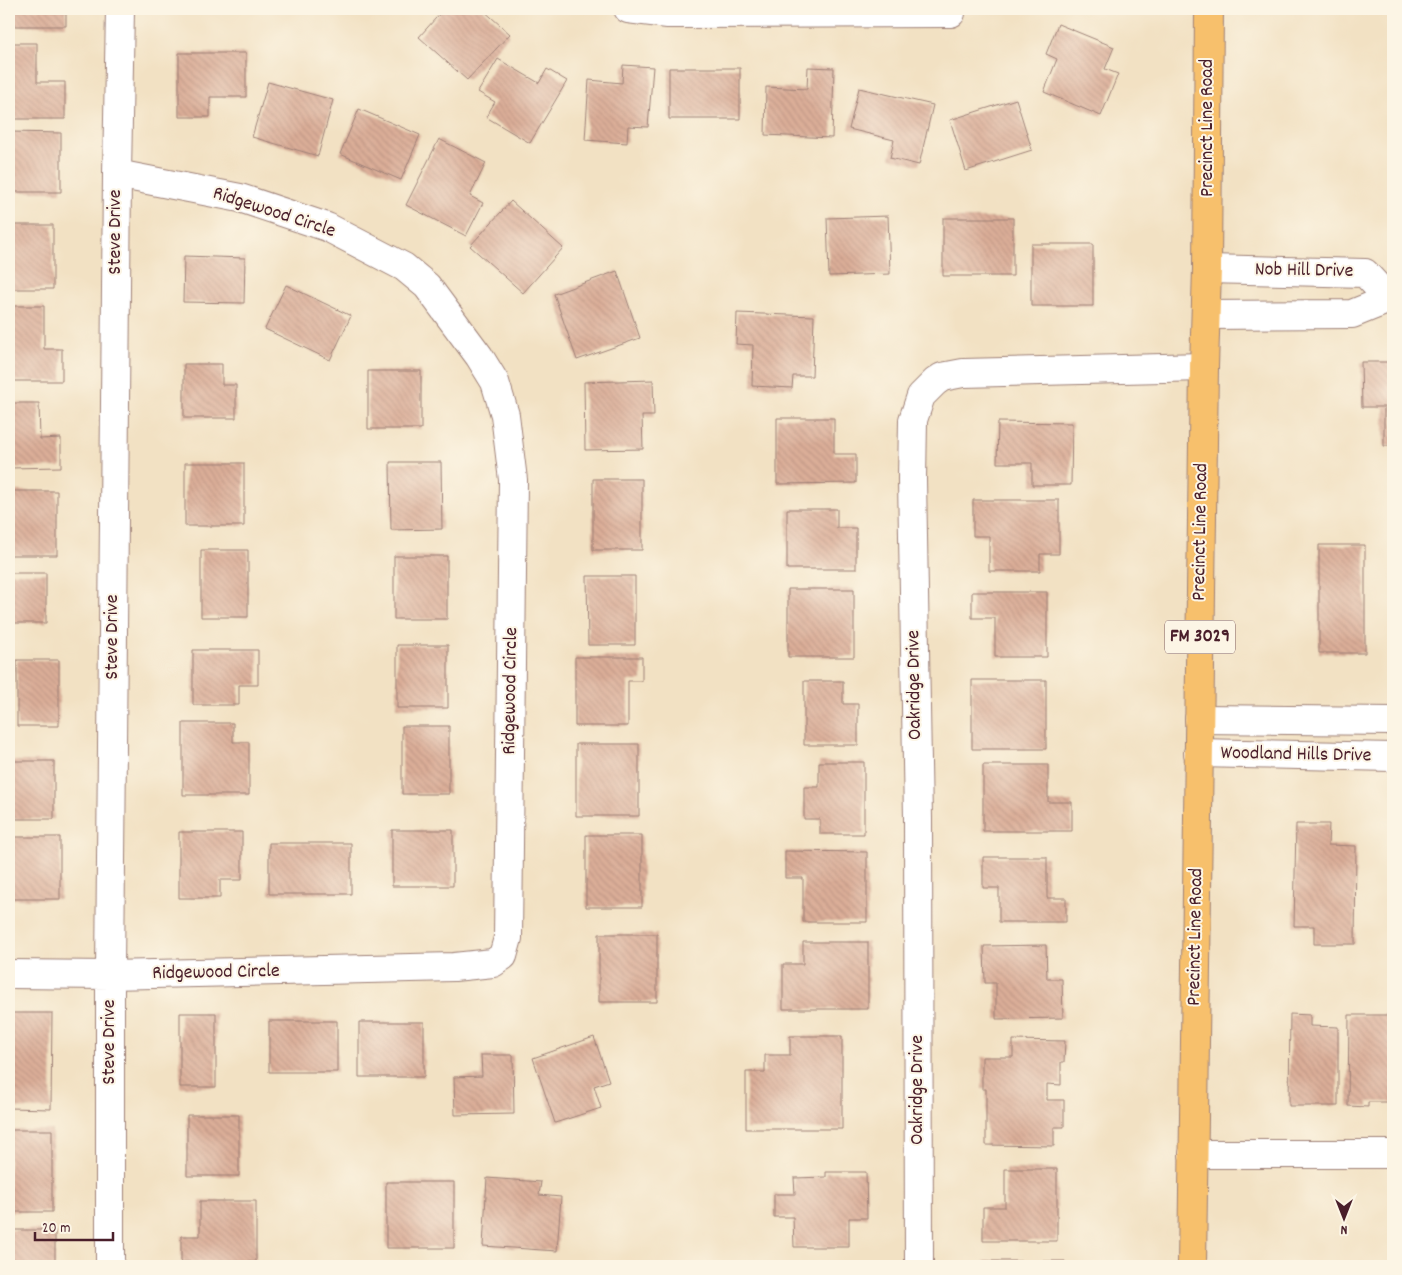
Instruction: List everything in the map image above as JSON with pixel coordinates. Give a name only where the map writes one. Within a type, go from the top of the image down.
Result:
[{"type":"main road","name":"Precinct Line Road","points":[[1192,1266],[1198,753],[1207,269],[1209,9]]},
{"type":"street","name":"Steve Drive","points":[[110,1266],[110,975],[120,9]]},
{"type":"street","points":[[628,9],[668,14],[951,13]]},
{"type":"street","name":"Ridgewood Circle","points":[[9,974],[110,975],[454,968],[494,963],[503,956],[508,938],[513,480],[505,415],[495,382],[479,356],[426,286],[404,267],[327,227],[240,198],[117,174]]},
{"type":"street","name":"Nob Hill Drive","points":[[1206,315],[1352,314],[1391,299],[1365,273],[1207,269]]},
{"type":"street","name":"Oakridge Drive","points":[[919,1266],[918,829],[912,479],[913,420],[921,396],[935,382],[942,377],[963,373],[1204,367]]},
{"type":"street","name":"Woodland Hills Drive","points":[[1199,719],[1393,721]]},
{"type":"street","name":"Woodland Hills Drive","points":[[1198,753],[1393,757]]},
{"type":"street","points":[[1193,1154],[1393,1154]]},
{"type":"building","points":[[9,9],[66,9],[66,26],[9,26]]},
{"type":"building","points":[[444,9],[482,9],[510,34],[467,80],[419,37]]},
{"type":"building","points":[[1058,24],[1114,47],[1105,69],[1118,74],[1101,116],[1044,92],[1057,59],[1046,54]]},
{"type":"building","points":[[9,43],[37,43],[37,82],[65,82],[65,119],[9,119]]},
{"type":"building","points":[[179,53],[246,53],[246,97],[210,97],[210,117],[179,117]]},
{"type":"building","points":[[498,59],[539,83],[547,69],[567,81],[530,143],[486,117],[495,102],[478,92]]},
{"type":"building","points":[[623,65],[653,67],[648,127],[628,126],[627,143],[585,140],[589,80],[622,83]]},
{"type":"building","points":[[808,67],[834,68],[832,138],[765,135],[766,87],[807,89]]},
{"type":"building","points":[[669,68],[740,68],[740,119],[669,119]]},
{"type":"building","points":[[268,82],[333,100],[318,156],[252,137]]},
{"type":"building","points":[[859,88],[933,105],[919,165],[890,158],[894,140],[849,129]]},
{"type":"building","points":[[1016,99],[1032,150],[966,171],[950,120]]},
{"type":"building","points":[[359,109],[420,135],[401,180],[340,154]]},
{"type":"building","points":[[9,132],[61,133],[61,192],[9,192]]},
{"type":"building","points":[[439,139],[486,163],[470,196],[483,203],[466,236],[406,205]]},
{"type":"building","points":[[511,201],[563,248],[523,293],[470,246]]},
{"type":"building","points":[[888,216],[890,274],[829,276],[827,218]]},
{"type":"building","points":[[943,218],[1013,218],[1013,276],[943,276]]},
{"type":"building","points":[[9,225],[53,225],[53,289],[9,289]]},
{"type":"building","points":[[1031,244],[1093,244],[1093,306],[1031,306]]},
{"type":"building","points":[[184,256],[245,258],[244,303],[183,302]]},
{"type":"building","points":[[617,271],[640,338],[577,360],[554,294]]},
{"type":"building","points":[[286,285],[351,316],[330,360],[265,329]]},
{"type":"building","points":[[9,306],[44,306],[44,349],[62,349],[62,381],[9,381]]},
{"type":"building","points":[[737,313],[814,316],[812,376],[793,376],[792,388],[752,386],[753,345],[736,344]]},
{"type":"building","points":[[1361,362],[1393,362],[1393,446],[1384,446],[1384,407],[1362,407]]},
{"type":"building","points":[[184,364],[222,364],[222,385],[236,385],[236,418],[184,418]]},
{"type":"building","points":[[368,371],[421,371],[421,429],[368,429]]},
{"type":"building","points":[[653,380],[654,416],[642,416],[643,449],[585,450],[584,382]]},
{"type":"building","points":[[9,403],[39,403],[40,439],[61,438],[61,467],[9,468]]},
{"type":"building","points":[[777,418],[834,418],[834,454],[856,454],[856,483],[777,484]]},
{"type":"building","points":[[998,422],[1072,423],[1071,485],[1032,485],[1032,463],[997,463]]},
{"type":"building","points":[[390,462],[441,462],[442,529],[391,530]]},
{"type":"building","points":[[185,463],[244,463],[244,526],[185,526]]},
{"type":"building","points":[[593,479],[642,479],[642,550],[593,550]]},
{"type":"building","points":[[9,491],[57,491],[57,555],[9,555]]},
{"type":"building","points":[[973,500],[1059,500],[1059,554],[1040,554],[1040,571],[989,571],[989,536],[973,536]]},
{"type":"building","points":[[787,509],[837,509],[837,528],[856,528],[856,569],[787,569]]},
{"type":"building","points":[[1319,545],[1365,545],[1365,653],[1319,653]]},
{"type":"building","points":[[201,550],[248,550],[248,617],[201,617]]},
{"type":"building","points":[[394,556],[447,556],[447,619],[394,619]]},
{"type":"building","points":[[9,573],[46,573],[46,623],[9,623]]},
{"type":"building","points":[[587,576],[635,576],[635,645],[588,645]]},
{"type":"building","points":[[788,589],[854,589],[854,657],[788,657]]},
{"type":"building","points":[[972,592],[1047,592],[1047,657],[995,657],[995,618],[972,618]]},
{"type":"building","points":[[397,645],[448,645],[448,708],[397,708]]},
{"type":"building","points":[[193,650],[258,650],[258,685],[239,685],[239,705],[193,705]]},
{"type":"building","points":[[575,657],[642,657],[642,681],[628,681],[628,726],[575,726]]},
{"type":"building","points":[[17,660],[59,660],[59,726],[17,726]]},
{"type":"building","points":[[972,680],[1046,680],[1046,749],[972,749]]},
{"type":"building","points":[[804,681],[843,681],[843,704],[858,704],[858,745],[804,745]]},
{"type":"building","points":[[183,723],[233,723],[233,742],[249,742],[249,795],[183,795]]},
{"type":"building","points":[[402,726],[449,726],[449,794],[402,794]]},
{"type":"building","points":[[576,744],[639,744],[639,816],[576,816]]},
{"type":"building","points":[[9,761],[54,761],[54,819],[9,819]]},
{"type":"building","points":[[819,762],[864,762],[864,834],[820,834],[820,819],[804,819],[804,787],[819,787]]},
{"type":"building","points":[[983,765],[1048,765],[1048,802],[1072,802],[1072,831],[983,831]]},
{"type":"building","points":[[1296,824],[1329,824],[1328,845],[1356,846],[1355,944],[1314,944],[1314,926],[1294,926]]},
{"type":"building","points":[[392,830],[453,830],[453,886],[392,886]]},
{"type":"building","points":[[179,832],[242,832],[242,880],[220,880],[220,898],[179,898]]},
{"type":"building","points":[[586,835],[642,835],[642,907],[586,907]]},
{"type":"building","points":[[9,837],[60,837],[60,899],[9,899]]},
{"type":"building","points":[[269,843],[351,843],[351,894],[269,894]]},
{"type":"building","points":[[785,851],[867,852],[867,922],[803,922],[803,878],[785,878]]},
{"type":"building","points":[[983,857],[1047,857],[1047,898],[1066,898],[1066,922],[999,922],[999,888],[983,888]]},
{"type":"building","points":[[599,934],[657,934],[657,1002],[599,1002]]},
{"type":"building","points":[[803,942],[868,942],[868,1009],[783,1009],[783,964],[803,964]]},
{"type":"building","points":[[1046,945],[1047,979],[1062,979],[1063,1018],[996,1019],[996,983],[985,983],[984,946]]},
{"type":"building","points":[[9,1013],[52,1013],[51,1109],[9,1108]]},
{"type":"building","points":[[180,1013],[216,1013],[216,1087],[180,1087]]},
{"type":"building","points":[[1290,1014],[1310,1015],[1310,1026],[1338,1027],[1338,1106],[1289,1106]]},
{"type":"building","points":[[1349,1015],[1393,1015],[1393,1102],[1368,1102],[1368,1107],[1348,1106]]},
{"type":"building","points":[[269,1021],[337,1021],[337,1072],[269,1072]]},
{"type":"building","points":[[359,1022],[424,1022],[424,1077],[359,1077]]},
{"type":"building","points":[[790,1036],[842,1036],[842,1129],[746,1129],[746,1072],[765,1072],[765,1055],[790,1055]]},
{"type":"building","points":[[594,1037],[609,1081],[594,1086],[601,1108],[555,1123],[533,1058]]},
{"type":"building","points":[[1013,1040],[1065,1041],[1064,1062],[1061,1062],[1061,1085],[1047,1084],[1047,1100],[1064,1100],[1064,1127],[1054,1127],[1054,1146],[986,1145],[986,1089],[982,1089],[982,1057],[1013,1057]]},
{"type":"building","points":[[481,1055],[513,1055],[514,1114],[455,1115],[454,1077],[482,1076]]},
{"type":"building","points":[[187,1115],[239,1115],[239,1176],[187,1176]]},
{"type":"building","points":[[9,1130],[52,1130],[52,1212],[9,1212]]},
{"type":"building","points":[[1005,1169],[1057,1169],[1057,1241],[983,1241],[983,1207],[1005,1207]]},
{"type":"building","points":[[826,1172],[866,1172],[867,1218],[849,1218],[849,1247],[794,1247],[793,1217],[774,1217],[774,1194],[795,1194],[794,1178],[826,1177]]},
{"type":"building","points":[[487,1178],[541,1182],[539,1195],[561,1197],[557,1251],[483,1246]]},
{"type":"building","points":[[386,1182],[454,1182],[454,1248],[386,1248]]},
{"type":"building","points":[[200,1201],[256,1201],[256,1262],[181,1262],[181,1236],[200,1236]]},
{"type":"building","points":[[9,1230],[55,1230],[55,1266],[9,1266]]},
{"type":"building","points":[[984,1261],[1065,1261],[1065,1266],[984,1266]]},
{"type":"building","points":[[374,1263],[374,1266],[318,1266],[318,1265]]}]
